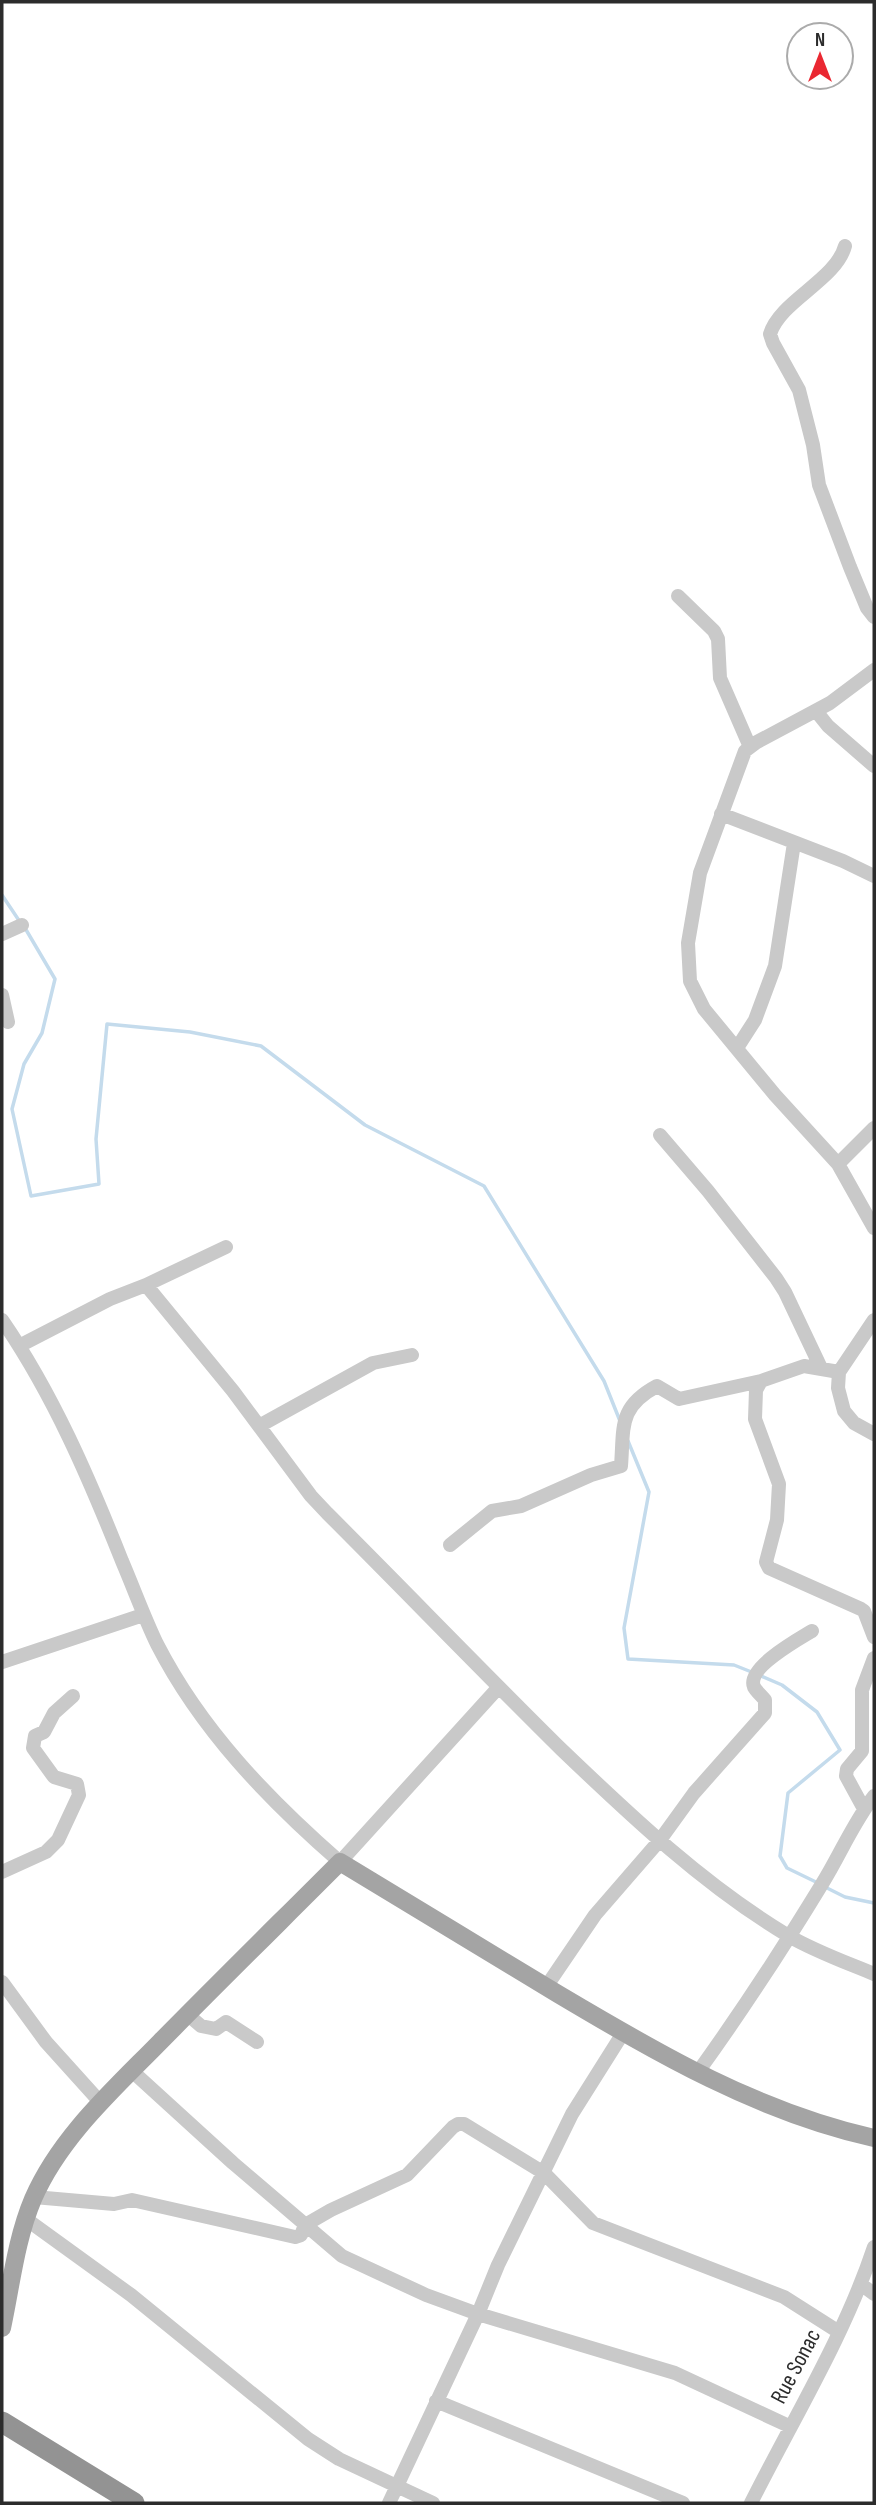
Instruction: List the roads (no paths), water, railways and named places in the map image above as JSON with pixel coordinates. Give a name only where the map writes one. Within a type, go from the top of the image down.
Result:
[{"type":"highway","points":[[2,2422],[134,2503]]},
{"type":"main road","points":[[2,2328],[7,2285],[26,2219],[34,2197],[53,2162],[73,2135],[132,2071],[340,1862],[623,2033],[745,2097],[799,2118],[874,2138]]},
{"type":"street","points":[[845,246],[844,253],[835,265],[776,321],[770,334],[799,390],[813,445],[819,485],[867,608],[874,617]]},
{"type":"street","points":[[678,596],[718,639],[720,678],[750,747]]},
{"type":"street","points":[[874,670],[816,711],[750,747],[741,758],[700,873],[691,920],[687,969],[696,997],[775,1095],[838,1164],[874,1228]]},
{"type":"street","points":[[816,711],[828,726],[874,766]]},
{"type":"street","points":[[721,814],[843,861],[874,876]]},
{"type":"street","points":[[737,1048],[755,1020],[775,966],[794,843]]},
{"type":"street","points":[[2,934],[22,925]]},
{"type":"street","points":[[2,995],[8,1022]]},
{"type":"street","points":[[838,1164],[874,1128]]},
{"type":"street","points":[[660,1135],[776,1278],[821,1368]]},
{"type":"street","points":[[19,1346],[110,1299],[226,1247]]},
{"type":"street","points":[[146,1284],[319,1505],[498,1688],[619,1806],[719,1890],[789,1936],[874,1974]]},
{"type":"street","points":[[2,1320],[31,1364],[82,1466],[143,1615],[179,1683],[214,1734],[242,1767],[297,1824],[340,1862],[498,1688]]},
{"type":"street","points":[[874,1321],[839,1372],[839,1400],[844,1411],[854,1423],[874,1434]]},
{"type":"street","points":[[259,1426],[373,1363],[412,1355]]},
{"type":"street","points":[[450,1545],[492,1511],[521,1506],[591,1475],[621,1466],[624,1420],[639,1396],[657,1386],[679,1399],[761,1381],[804,1366],[839,1372]]},
{"type":"street","points":[[761,1381],[756,1390],[756,1424],[779,1485],[776,1520],[766,1565],[861,1609],[874,1637]]},
{"type":"street","points":[[2,1662],[143,1615]]},
{"type":"street","points":[[546,1987],[595,1915],[660,1840],[694,1793],[765,1713],[765,1700],[754,1688],[753,1682],[762,1667],[773,1656],[812,1631]]},
{"type":"street","points":[[864,1810],[846,1776],[846,1769],[862,1751],[862,1690],[874,1658]]},
{"type":"street","points":[[2,1872],[46,1852],[58,1840],[79,1795],[77,1784],[54,1777],[33,1748],[35,1737],[44,1732],[54,1713],[73,1696]]},
{"type":"street","points":[[698,2072],[751,1998],[874,1796]]},
{"type":"street","points":[[2,1982],[46,2042],[102,2103]]},
{"type":"street","points":[[187,2014],[201,2026],[216,2029],[226,2022],[257,2042]]},
{"type":"street","points":[[389,2503],[478,2314],[498,2265],[572,2114],[623,2033]]},
{"type":"street","points":[[132,2071],[342,2256],[426,2295],[478,2314],[675,2373],[789,2426]]},
{"type":"street","points":[[34,2197],[114,2204],[132,2200],[295,2237],[301,2235],[305,2225],[331,2210],[407,2175],[458,2124],[471,2128],[544,2173],[593,2223],[784,2297],[839,2332]]},
{"type":"street","points":[[26,2219],[131,2295],[308,2439],[339,2459],[433,2503]]},
{"type":"street","name":"Rue Sonac","points":[[751,2503],[862,2285],[874,2248]]},
{"type":"street","points":[[862,2285],[874,2294]]},
{"type":"street","points":[[436,2402],[683,2503]]},
{"type":"waterway","points":[[2,895],[20,922]]},
{"type":"waterway","points":[[25,928],[55,979],[42,1033],[24,1064],[12,1109],[31,1196],[99,1184],[96,1139],[107,1024],[190,1032],[261,1046],[365,1125],[484,1186],[604,1381],[620,1421]]},
{"type":"waterway","points":[[628,1441],[649,1492],[624,1628],[628,1659],[734,1665],[754,1673]]},
{"type":"waterway","points":[[761,1676],[782,1685],[817,1712],[840,1750],[788,1793],[780,1856],[787,1868],[818,1883]]},
{"type":"waterway","points":[[825,1887],[845,1897],[874,1903]]}]
